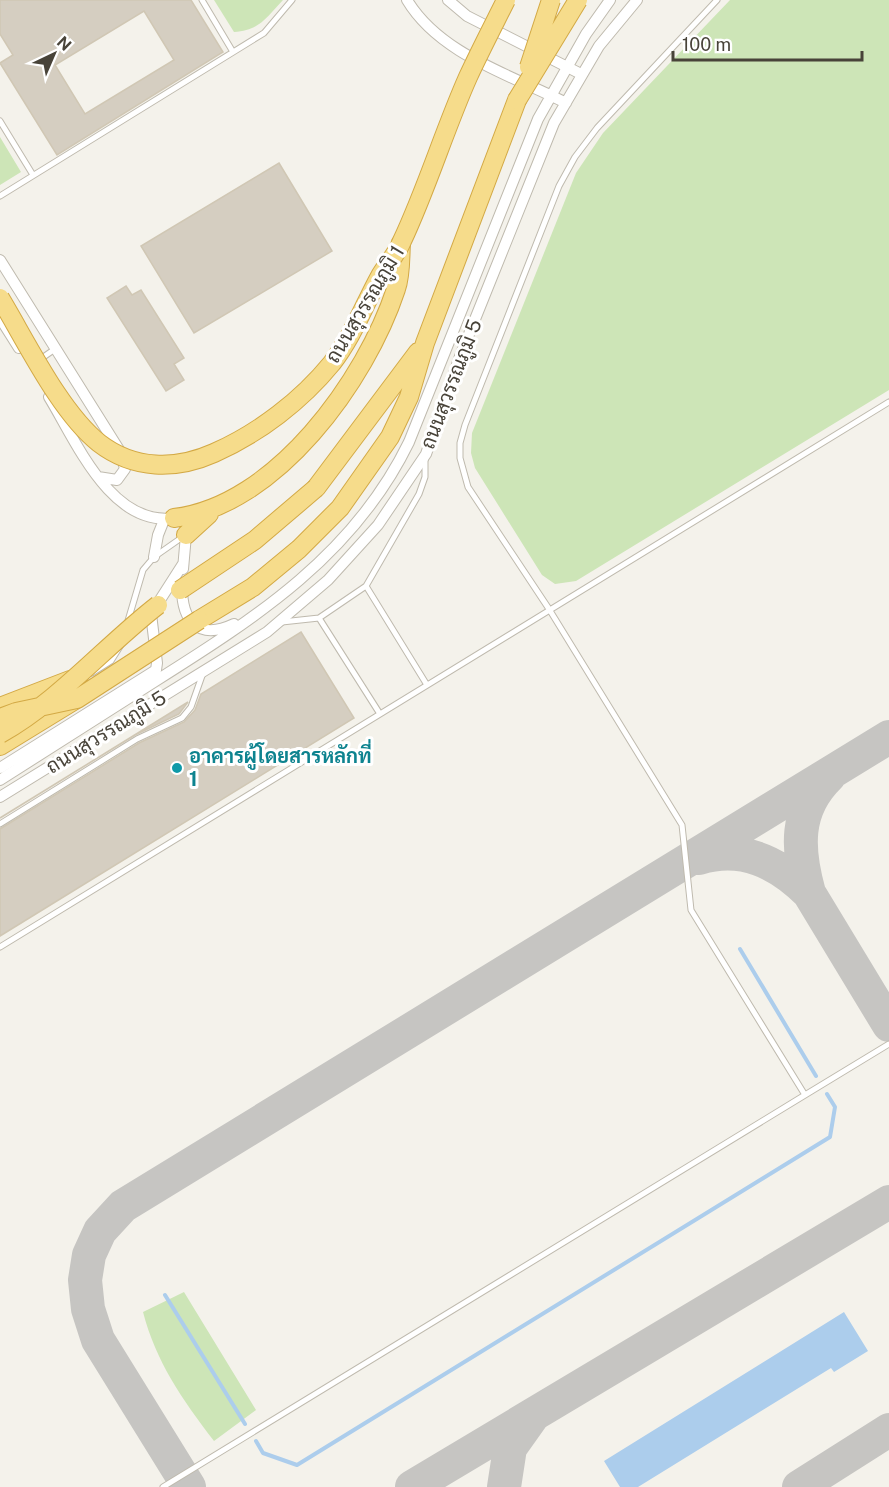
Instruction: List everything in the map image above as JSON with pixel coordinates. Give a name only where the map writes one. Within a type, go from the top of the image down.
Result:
[{"type":"highway","name":"ถนนสุวรรณภูมิ 1","points":[[0,298],[66,406],[100,444],[130,460],[161,467],[195,462],[229,447],[263,426],[300,396],[332,362],[352,332],[381,275],[401,243],[468,78],[506,0]]},
{"type":"highway","points":[[0,746],[253,586],[299,549],[340,507],[370,468],[390,437],[409,397],[425,343],[517,100],[551,0]]},
{"type":"highway","points":[[517,100],[578,0]]},
{"type":"highway","points":[[169,519],[190,516],[254,486],[277,469],[304,442],[360,369],[376,339],[398,286],[401,243]]},
{"type":"highway","points":[[0,734],[30,717],[140,619],[255,540],[316,489],[425,343]]},
{"type":"highway","points":[[186,535],[219,504]]},
{"type":"highway","points":[[0,706],[70,680]]},
{"type":"highway","points":[[0,718],[16,711],[77,699]]},
{"type":"street","points":[[407,0],[426,26],[449,44],[566,103]]},
{"type":"street","points":[[448,0],[467,16],[581,74]]},
{"type":"street","name":"ถนนสุวรรณภูมิ 5","points":[[0,780],[270,606],[332,550],[355,525],[398,465],[538,119],[566,66],[610,0]]},
{"type":"street","name":"ถนนสุวรรณภูมิ 5","points":[[0,797],[281,622],[328,580],[363,542],[426,454],[463,349],[554,123],[599,46],[637,0]]},
{"type":"street","points":[[0,260],[27,312],[56,350],[121,453],[124,469],[117,480],[98,477]]},
{"type":"street","points":[[3,322],[108,491],[127,507],[142,515],[169,519],[154,557]]},
{"type":"street","name":"ถนนสุวรรณภูมิ 5","points":[[186,535],[182,596],[186,614],[201,629],[222,629],[270,606]]},
{"type":"street","points":[[0,768],[156,670],[151,614],[183,564]]},
{"type":"lane","points":[[202,0],[234,52]]},
{"type":"lane","points":[[0,196],[264,33],[292,0]]},
{"type":"lane","points":[[717,0],[597,128],[566,173],[463,434],[460,458],[468,487],[549,609],[682,825],[691,910],[805,1095]]},
{"type":"lane","points":[[0,121],[33,175]]},
{"type":"lane","points":[[3,322],[17,319]]},
{"type":"lane","points":[[30,366],[56,350]]},
{"type":"lane","points":[[0,947],[889,402]]},
{"type":"lane","points":[[281,622],[319,618],[366,586],[419,494],[425,477],[426,454]]},
{"type":"lane","points":[[0,727],[103,667],[118,653],[136,586],[143,570],[154,557],[186,535]]},
{"type":"lane","points":[[366,586],[427,685]]},
{"type":"lane","points":[[319,618],[380,714]]},
{"type":"lane","points":[[0,824],[137,739],[182,718],[190,707],[203,672]]},
{"type":"lane","points":[[163,1487],[889,1044]]},
{"type":"green space","points":[[214,0],[283,0],[256,26],[234,32]]},
{"type":"green space","points":[[730,0],[889,0],[889,390],[576,581],[555,584],[542,575],[475,468],[471,453],[472,433],[576,173],[603,133]]},
{"type":"green space","points":[[0,137],[21,172],[0,185]]},
{"type":"green space","points":[[184,1292],[256,1410],[214,1441],[171,1380],[148,1330],[143,1312]]},
{"type":"water","points":[[844,1312],[868,1351],[834,1372],[831,1368],[638,1487],[620,1487],[604,1461]]},
{"type":"building","points":[[0,0],[191,0],[223,52],[57,155],[0,63],[13,55],[0,34]],"holes":[[[144,11],[174,60],[85,114],[55,65]]]},
{"type":"building","points":[[279,163],[332,251],[194,333],[141,246]]},
{"type":"building","points":[[126,286],[132,295],[141,290],[184,358],[174,364],[184,380],[166,391],[107,298]]},
{"type":"building","name":"อาคารผู้โดยสารหลักที่ 1","points":[[301,632],[354,718],[0,936],[0,829],[139,743],[184,722],[195,710],[201,694]]},
{"type":"building","points":[[188,702],[179,714],[135,735],[0,818]]},
{"type":"waterway","points":[[740,949],[816,1076]]},
{"type":"waterway","points":[[256,1441],[263,1453],[297,1465],[830,1137],[835,1107],[827,1094]]},
{"type":"waterway","points":[[165,1295],[245,1424]]},
{"type":"taxiway","points":[[189,1487],[98,1340],[88,1309],[85,1280],[89,1255],[100,1231],[123,1206],[889,737]]},
{"type":"taxiway","points":[[809,893],[802,861],[801,831],[809,803],[829,776]]},
{"type":"taxiway","points":[[699,858],[715,854],[745,855],[772,865],[797,882],[809,893],[889,1025]]},
{"type":"taxiway","points":[[412,1487],[889,1202]]},
{"type":"taxiway","points":[[504,1487],[510,1448],[532,1417]]},
{"type":"taxiway","points":[[799,1487],[889,1430]]},
{"type":"place","name":"อาคารผู้โดยสารหลักที่ 1","points":[[177,768]]}]
